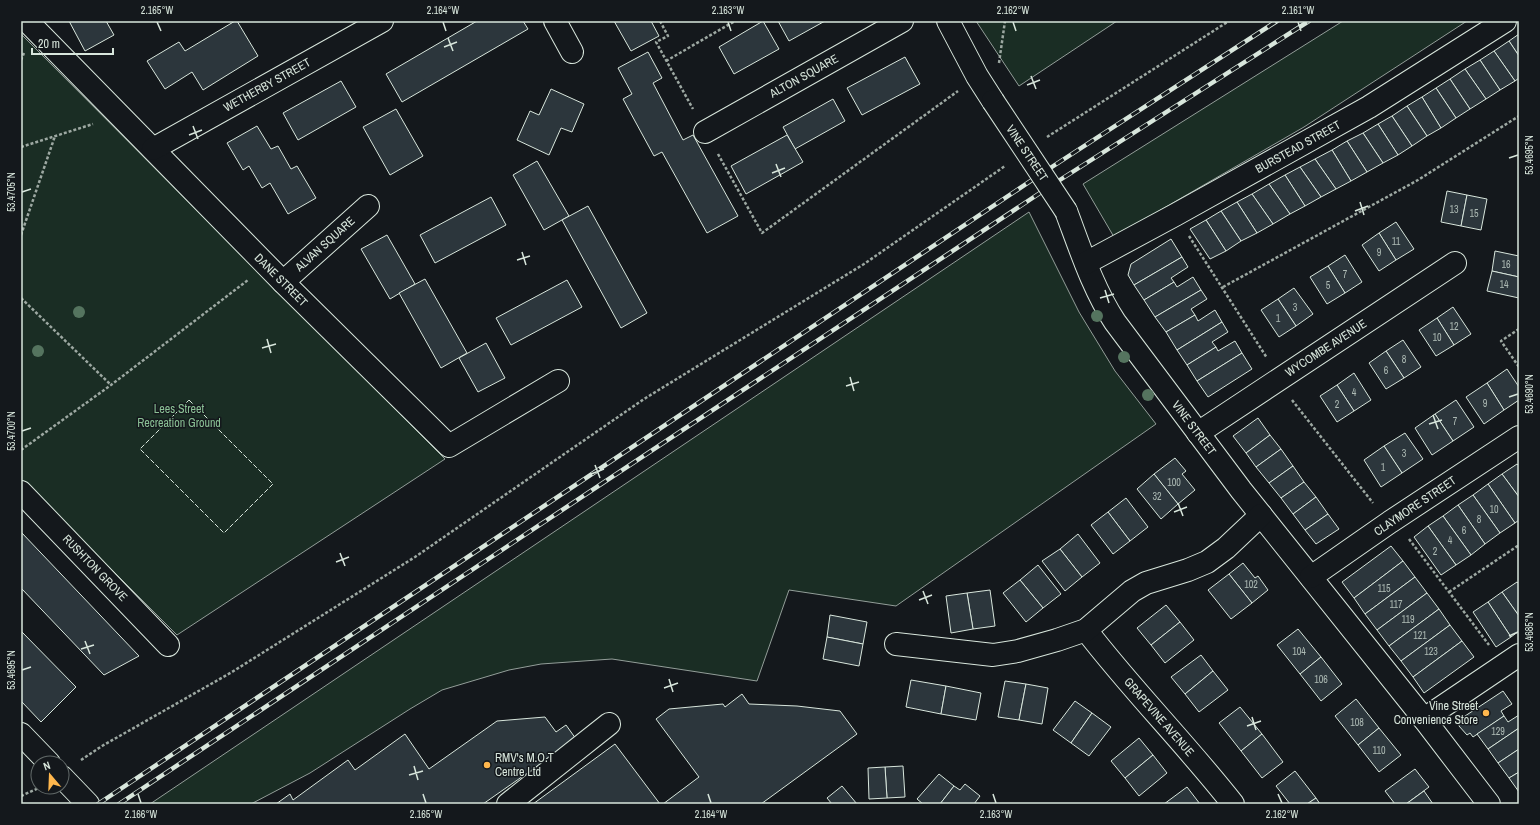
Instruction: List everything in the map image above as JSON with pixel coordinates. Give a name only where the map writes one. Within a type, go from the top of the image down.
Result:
[{"type":"street","name":"DANE STREET","points":[[27,21],[266,266],[449,446],[558,381]]},
{"type":"street","name":"WETHERBY STREET","points":[[153,150],[382,21]]},
{"type":"street","points":[[555,21],[572,52]]},
{"type":"street","name":"ALTON SQUARE","points":[[706,132],[902,21]]},
{"type":"street","name":"VINE STREET","points":[[948,21],[985,89],[1066,211],[1086,263],[1109,312],[1198,433],[1261,515],[1424,719],[1489,804]]},
{"type":"street","name":"BURSTEAD STREET","points":[[1086,263],[1369,107],[1505,21]]},
{"type":"street","name":"ALVAN SQUARE","points":[[282,282],[368,206]]},
{"type":"street","name":"WYCOMBE AVENUE","points":[[1198,433],[1455,263]]},
{"type":"street","name":"CLAYMORE STREET","points":[[1311,578],[1390,522],[1519,437]]},
{"type":"street","name":"RUSHTON GROVE","points":[[21,492],[168,645]]},
{"type":"street","points":[[896,644],[993,655],[1025,649],[1086,630],[1132,591],[1142,585],[1207,562],[1226,548],[1261,515]]},
{"type":"street","name":"GRAPEVINE AVENUE","points":[[1086,630],[1107,658],[1215,781],[1233,804]]},
{"type":"street","points":[[1424,719],[1512,660]]},
{"type":"street","points":[[508,804],[609,724]]},
{"type":"street","points":[[21,734],[41,755]]},
{"type":"street","points":[[70,785],[88,804]]},
{"type":"path","points":[[660,21],[668,36],[656,42],[762,233],[985,89],[998,69],[1005,21]]},
{"type":"path","points":[[666,61],[735,21]]},
{"type":"path","points":[[1042,141],[1229,21]]},
{"type":"path","points":[[21,148],[118,116]]},
{"type":"path","points":[[1223,287],[1418,180],[1519,116]]},
{"type":"path","points":[[21,234],[55,136]]},
{"type":"path","points":[[79,762],[102,746],[232,672],[408,561],[644,399],[864,264],[1010,163]]},
{"type":"path","points":[[1175,215],[1223,287],[1290,397],[1374,505],[1390,522],[1407,536],[1449,592],[1512,660]]},
{"type":"path","points":[[21,450],[111,385],[266,266]]},
{"type":"path","points":[[21,298],[111,385]]},
{"type":"path","points":[[1519,329],[1501,341],[1519,367]]},
{"type":"path","points":[[1449,592],[1519,545]]},
{"type":"green space","points":[[976,21],[1117,21],[1019,86]]},
{"type":"green space","points":[[1343,21],[1467,21],[1304,127],[1114,237],[1083,184]]},
{"type":"green space","name":"Lees Street Recreation Ground","points":[[21,34],[445,459],[177,635],[21,479]]},
{"type":"green space","points":[[1029,212],[1079,312],[1115,371],[1156,424],[896,606],[789,590],[757,681],[612,659],[541,664],[509,670],[442,690],[310,773],[251,804],[150,804]]},
{"type":"building","points":[[69,21],[106,21],[114,35],[85,51]]},
{"type":"building","points":[[237,21],[258,56],[203,90],[192,72],[165,89],[147,61],[179,42],[185,51]]},
{"type":"building","points":[[477,21],[523,21],[528,29],[402,102],[386,74]]},
{"type":"building","points":[[614,21],[651,21],[659,36],[631,51]]},
{"type":"building","points":[[763,21],[779,49],[734,74],[719,47]]},
{"type":"building","points":[[778,21],[825,21],[789,41]]},
{"type":"building","points":[[1519,34],[1519,56],[1509,41]]},
{"type":"building","points":[[1509,41],[1519,56],[1519,78],[1515,81],[1494,51]]},
{"type":"building","points":[[1494,51],[1515,81],[1500,90],[1480,60]]},
{"type":"building","points":[[648,52],[662,78],[653,83],[683,140],[693,135],[738,216],[707,233],[662,152],[654,156],[623,99],[632,94],[618,68]]},
{"type":"building","points":[[905,57],[920,84],[862,115],[847,88]]},
{"type":"building","points":[[1480,60],[1500,90],[1486,99],[1465,69]]},
{"type":"building","points":[[1465,69],[1486,99],[1470,109],[1450,79]]},
{"type":"building","points":[[1450,79],[1470,109],[1456,118],[1436,88]]},
{"type":"building","points":[[341,81],[356,107],[298,140],[283,113]]},
{"type":"building","points":[[1436,88],[1456,118],[1441,128],[1422,97]]},
{"type":"building","points":[[551,89],[584,104],[572,132],[561,128],[549,155],[517,140],[530,111],[539,115]]},
{"type":"building","points":[[1422,97],[1441,128],[1427,136],[1407,106]]},
{"type":"building","points":[[833,99],[845,121],[795,149],[783,127]]},
{"type":"building","points":[[1407,106],[1427,136],[1412,146],[1392,116]]},
{"type":"building","points":[[396,109],[423,156],[390,175],[363,127]]},
{"type":"building","points":[[1392,116],[1412,146],[1398,155],[1378,124]]},
{"type":"building","points":[[1378,124],[1398,155],[1383,163],[1363,133]]},
{"type":"building","points":[[257,126],[271,149],[278,146],[291,169],[297,166],[316,198],[288,214],[270,183],[262,188],[249,166],[243,170],[227,143]]},
{"type":"building","points":[[1363,133],[1383,163],[1367,172],[1347,141]]},
{"type":"building","points":[[787,135],[803,162],[746,194],[731,166]]},
{"type":"building","points":[[1347,141],[1367,172],[1351,181],[1332,150]]},
{"type":"building","points":[[1332,150],[1351,181],[1336,189],[1315,159]]},
{"type":"building","points":[[1315,159],[1336,189],[1321,197],[1300,167]]},
{"type":"building","points":[[537,161],[569,216],[544,230],[513,175]]},
{"type":"building","points":[[1300,167],[1321,197],[1305,206],[1285,175]]},
{"type":"building","points":[[1285,175],[1305,206],[1290,214],[1269,184]]},
{"type":"building","points":[[1269,184],[1290,214],[1273,224],[1252,194]]},
{"type":"building","points":[[1447,191],[1467,195],[1461,226],[1441,222]]},
{"type":"building","points":[[1252,194],[1273,224],[1257,233],[1237,202]]},
{"type":"building","points":[[1467,195],[1487,199],[1481,230],[1461,226]]},
{"type":"building","points":[[491,197],[506,225],[435,263],[420,235]]},
{"type":"building","points":[[1237,202],[1257,233],[1241,241],[1221,211]]},
{"type":"building","points":[[588,206],[647,313],[621,328],[562,220]]},
{"type":"building","points":[[1221,211],[1241,241],[1226,251],[1206,220]]},
{"type":"building","points":[[1206,220],[1226,251],[1210,259],[1190,229]]},
{"type":"building","points":[[1396,222],[1414,249],[1396,260],[1379,233]]},
{"type":"building","points":[[1379,233],[1396,260],[1379,271],[1362,245]]},
{"type":"building","points":[[387,235],[415,284],[390,299],[361,249]]},
{"type":"building","points":[[1171,239],[1182,257],[1134,285],[1128,275],[1131,264]]},
{"type":"building","points":[[1495,251],[1519,256],[1519,277],[1492,271]]},
{"type":"building","points":[[1345,255],[1362,282],[1345,293],[1328,266]]},
{"type":"building","points":[[1182,257],[1188,267],[1171,278],[1174,282],[1144,300],[1134,285]]},
{"type":"building","points":[[1328,266],[1345,293],[1327,304],[1310,277]]},
{"type":"building","points":[[1492,271],[1519,277],[1519,298],[1487,291]]},
{"type":"building","points":[[1193,277],[1201,290],[1155,317],[1144,300],[1174,282],[1177,287]]},
{"type":"building","points":[[425,279],[467,353],[441,368],[399,293]]},
{"type":"building","points":[[567,280],[582,307],[511,345],[496,318]]},
{"type":"building","points":[[1294,288],[1313,314],[1296,326],[1278,299]]},
{"type":"building","points":[[1201,290],[1207,299],[1191,309],[1195,315],[1166,332],[1155,317]]},
{"type":"building","points":[[1278,299],[1296,326],[1279,337],[1261,310]]},
{"type":"building","points":[[1453,307],[1471,334],[1454,345],[1437,318]]},
{"type":"building","points":[[1215,310],[1222,322],[1177,350],[1166,332],[1195,315],[1198,321]]},
{"type":"building","points":[[1437,318],[1454,345],[1436,356],[1419,330]]},
{"type":"building","points":[[1222,322],[1228,332],[1212,342],[1216,347],[1187,365],[1177,350]]},
{"type":"building","points":[[1403,340],[1421,367],[1404,378],[1386,351]]},
{"type":"building","points":[[1235,341],[1242,353],[1197,381],[1187,365],[1216,347],[1218,351]]},
{"type":"building","points":[[486,343],[505,378],[478,392],[459,358]]},
{"type":"building","points":[[1386,351],[1404,378],[1386,389],[1369,363]]},
{"type":"building","points":[[1242,353],[1252,369],[1208,397],[1197,381]]},
{"type":"building","points":[[1507,369],[1519,387],[1519,400],[1504,410],[1487,383]]},
{"type":"building","points":[[1354,373],[1371,400],[1354,411],[1337,385]]},
{"type":"building","points":[[1487,383],[1504,410],[1484,424],[1466,397]]},
{"type":"building","points":[[1337,385],[1354,411],[1337,422],[1320,396]]},
{"type":"building","points":[[1456,400],[1474,427],[1453,441],[1435,414]]},
{"type":"building","points":[[1435,414],[1453,441],[1432,455],[1415,428]]},
{"type":"building","points":[[1258,418],[1270,435],[1246,453],[1233,436]]},
{"type":"building","points":[[1405,433],[1423,459],[1402,473],[1384,446]]},
{"type":"building","points":[[1270,435],[1281,449],[1256,467],[1246,453]]},
{"type":"building","points":[[1384,446],[1402,473],[1381,487],[1364,460]]},
{"type":"building","points":[[1281,449],[1293,466],[1269,483],[1256,467]]},
{"type":"building","points":[[1175,458],[1186,471],[1182,474],[1195,490],[1178,504],[1154,474]]},
{"type":"building","points":[[1517,464],[1519,466],[1519,497],[1502,474]]},
{"type":"building","points":[[1293,466],[1304,482],[1281,498],[1269,483]]},
{"type":"building","points":[[1154,474],[1178,504],[1161,519],[1137,489]]},
{"type":"building","points":[[1502,474],[1519,497],[1519,520],[1515,523],[1488,484]]},
{"type":"building","points":[[1304,482],[1316,497],[1293,514],[1281,498]]},
{"type":"building","points":[[1488,484],[1515,523],[1500,533],[1473,495]]},
{"type":"building","points":[[1473,495],[1500,533],[1485,544],[1458,505]]},
{"type":"building","points":[[1316,497],[1328,514],[1305,530],[1293,514]]},
{"type":"building","points":[[1126,498],[1148,527],[1130,541],[1108,512]]},
{"type":"building","points":[[1458,505],[1485,544],[1471,555],[1443,516]]},
{"type":"building","points":[[1108,512],[1130,541],[1113,554],[1091,525]]},
{"type":"building","points":[[1328,514],[1339,529],[1316,544],[1305,530]]},
{"type":"building","points":[[1443,516],[1471,555],[1456,565],[1428,526]]},
{"type":"building","points":[[1428,526],[1456,565],[1441,575],[1414,537]]},
{"type":"building","points":[[21,532],[139,656],[104,675],[21,588]]},
{"type":"building","points":[[1078,534],[1100,563],[1082,577],[1060,549]]},
{"type":"building","points":[[1391,546],[1403,561],[1354,598],[1342,582]]},
{"type":"building","points":[[1060,549],[1082,577],[1065,591],[1042,561]]},
{"type":"building","points":[[1403,561],[1415,577],[1365,614],[1354,598]]},
{"type":"building","points":[[1243,563],[1255,578],[1258,576],[1268,590],[1252,603],[1229,574]]},
{"type":"building","points":[[1038,565],[1061,594],[1043,608],[1020,580]]},
{"type":"building","points":[[1229,574],[1252,603],[1231,619],[1208,590]]},
{"type":"building","points":[[1415,577],[1427,593],[1377,630],[1365,614]]},
{"type":"building","points":[[1020,580],[1043,608],[1026,622],[1003,593]]},
{"type":"building","points":[[1517,582],[1519,584],[1519,616],[1502,592]]},
{"type":"building","points":[[990,590],[995,626],[973,629],[967,593]]},
{"type":"building","points":[[1502,592],[1519,616],[1519,631],[1511,637],[1488,602]]},
{"type":"building","points":[[967,593],[973,629],[951,633],[946,596]]},
{"type":"building","points":[[1427,593],[1439,609],[1389,646],[1377,630]]},
{"type":"building","points":[[1488,602],[1511,637],[1496,647],[1473,612]]},
{"type":"building","points":[[1166,605],[1180,622],[1151,645],[1137,628]]},
{"type":"building","points":[[1439,609],[1450,625],[1401,661],[1389,646]]},
{"type":"building","points":[[830,615],[867,622],[863,644],[827,637]]},
{"type":"building","points":[[1180,622],[1194,640],[1165,663],[1151,645]]},
{"type":"building","points":[[1450,625],[1462,641],[1413,677],[1401,661]]},
{"type":"building","points":[[1298,629],[1321,657],[1300,674],[1277,645]]},
{"type":"building","points":[[21,631],[76,687],[41,722],[21,701]]},
{"type":"building","points":[[827,637],[863,644],[859,666],[823,659]]},
{"type":"building","points":[[1462,641],[1474,657],[1424,693],[1413,677]]},
{"type":"building","points":[[1201,655],[1213,671],[1185,694],[1171,677]]},
{"type":"building","points":[[1321,657],[1342,684],[1321,701],[1300,674]]},
{"type":"building","points":[[1213,671],[1228,690],[1199,712],[1185,694]]},
{"type":"building","points":[[911,680],[946,686],[941,714],[906,707]]},
{"type":"building","points":[[1005,681],[1026,684],[1019,720],[998,717]]},
{"type":"building","points":[[1026,684],[1048,688],[1042,724],[1019,720]]},
{"type":"building","points":[[946,686],[981,693],[976,720],[941,714]]},
{"type":"building","name":"Vine Street Convenience Store","points":[[1503,691],[1512,704],[1501,711],[1504,716],[1473,737],[1470,733],[1467,735],[1459,726],[1459,720]]},
{"type":"building","points":[[742,694],[749,704],[797,706],[840,711],[857,734],[761,804],[663,804],[699,777],[656,719],[669,709],[723,704],[725,707]]},
{"type":"building","points":[[1356,699],[1379,728],[1358,745],[1335,716]]},
{"type":"building","points":[[1075,701],[1092,713],[1071,743],[1053,730]]},
{"type":"building","points":[[1240,707],[1262,734],[1241,751],[1219,723]]},
{"type":"building","points":[[1092,713],[1111,727],[1089,756],[1071,743]]},
{"type":"building","points":[[1519,715],[1519,728],[1488,749],[1477,734],[1504,716],[1508,722]]},
{"type":"building","name":"RMV's M.O.T Centre Ltd","points":[[545,717],[556,732],[566,725],[576,739],[483,804],[276,804],[290,794],[293,800],[348,760],[355,770],[405,734],[429,769],[497,721]]},
{"type":"building","points":[[1379,728],[1401,755],[1379,772],[1358,745]]},
{"type":"building","points":[[1519,728],[1519,749],[1498,763],[1488,749]]},
{"type":"building","points":[[1262,734],[1283,762],[1262,778],[1241,751]]},
{"type":"building","points":[[1139,738],[1153,755],[1125,778],[1111,761]]},
{"type":"building","points":[[615,744],[660,804],[533,804]]},
{"type":"building","points":[[1519,749],[1519,772],[1509,778],[1498,763]]},
{"type":"building","points":[[1153,755],[1167,773],[1139,796],[1125,778]]},
{"type":"building","points":[[903,766],[905,797],[887,798],[885,767]]},
{"type":"building","points":[[885,767],[887,798],[869,799],[868,768]]},
{"type":"building","points":[[1415,769],[1429,787],[1406,804],[1395,804],[1385,791]]},
{"type":"building","points":[[1295,771],[1316,798],[1307,804],[1290,804],[1276,786]]},
{"type":"building","points":[[1519,772],[1519,792],[1509,778]]},
{"type":"building","points":[[939,774],[954,786],[940,804],[923,804],[917,799]]},
{"type":"building","points":[[965,784],[980,796],[974,804],[940,804],[954,786],[960,790]]},
{"type":"building","points":[[842,786],[857,804],[832,804],[827,798]]},
{"type":"building","points":[[1187,787],[1200,804],[1164,804]]},
{"type":"building","points":[[1424,791],[1433,804],[1406,804]]},
{"type":"building","points":[[1316,798],[1320,804],[1307,804]]},
{"type":"railway","points":[[98,804],[1041,174],[1277,21]]},
{"type":"railway","points":[[119,804],[1052,185],[1309,21]]},
{"type":"fence","points":[[189,400],[273,484],[224,533],[140,449],[189,400]]},
{"type":"place","name":"Vine Street Convenience Store","points":[[1486,713]]},
{"type":"place","name":"RMV's M.O.T Centre Ltd","points":[[487,765]]}]
